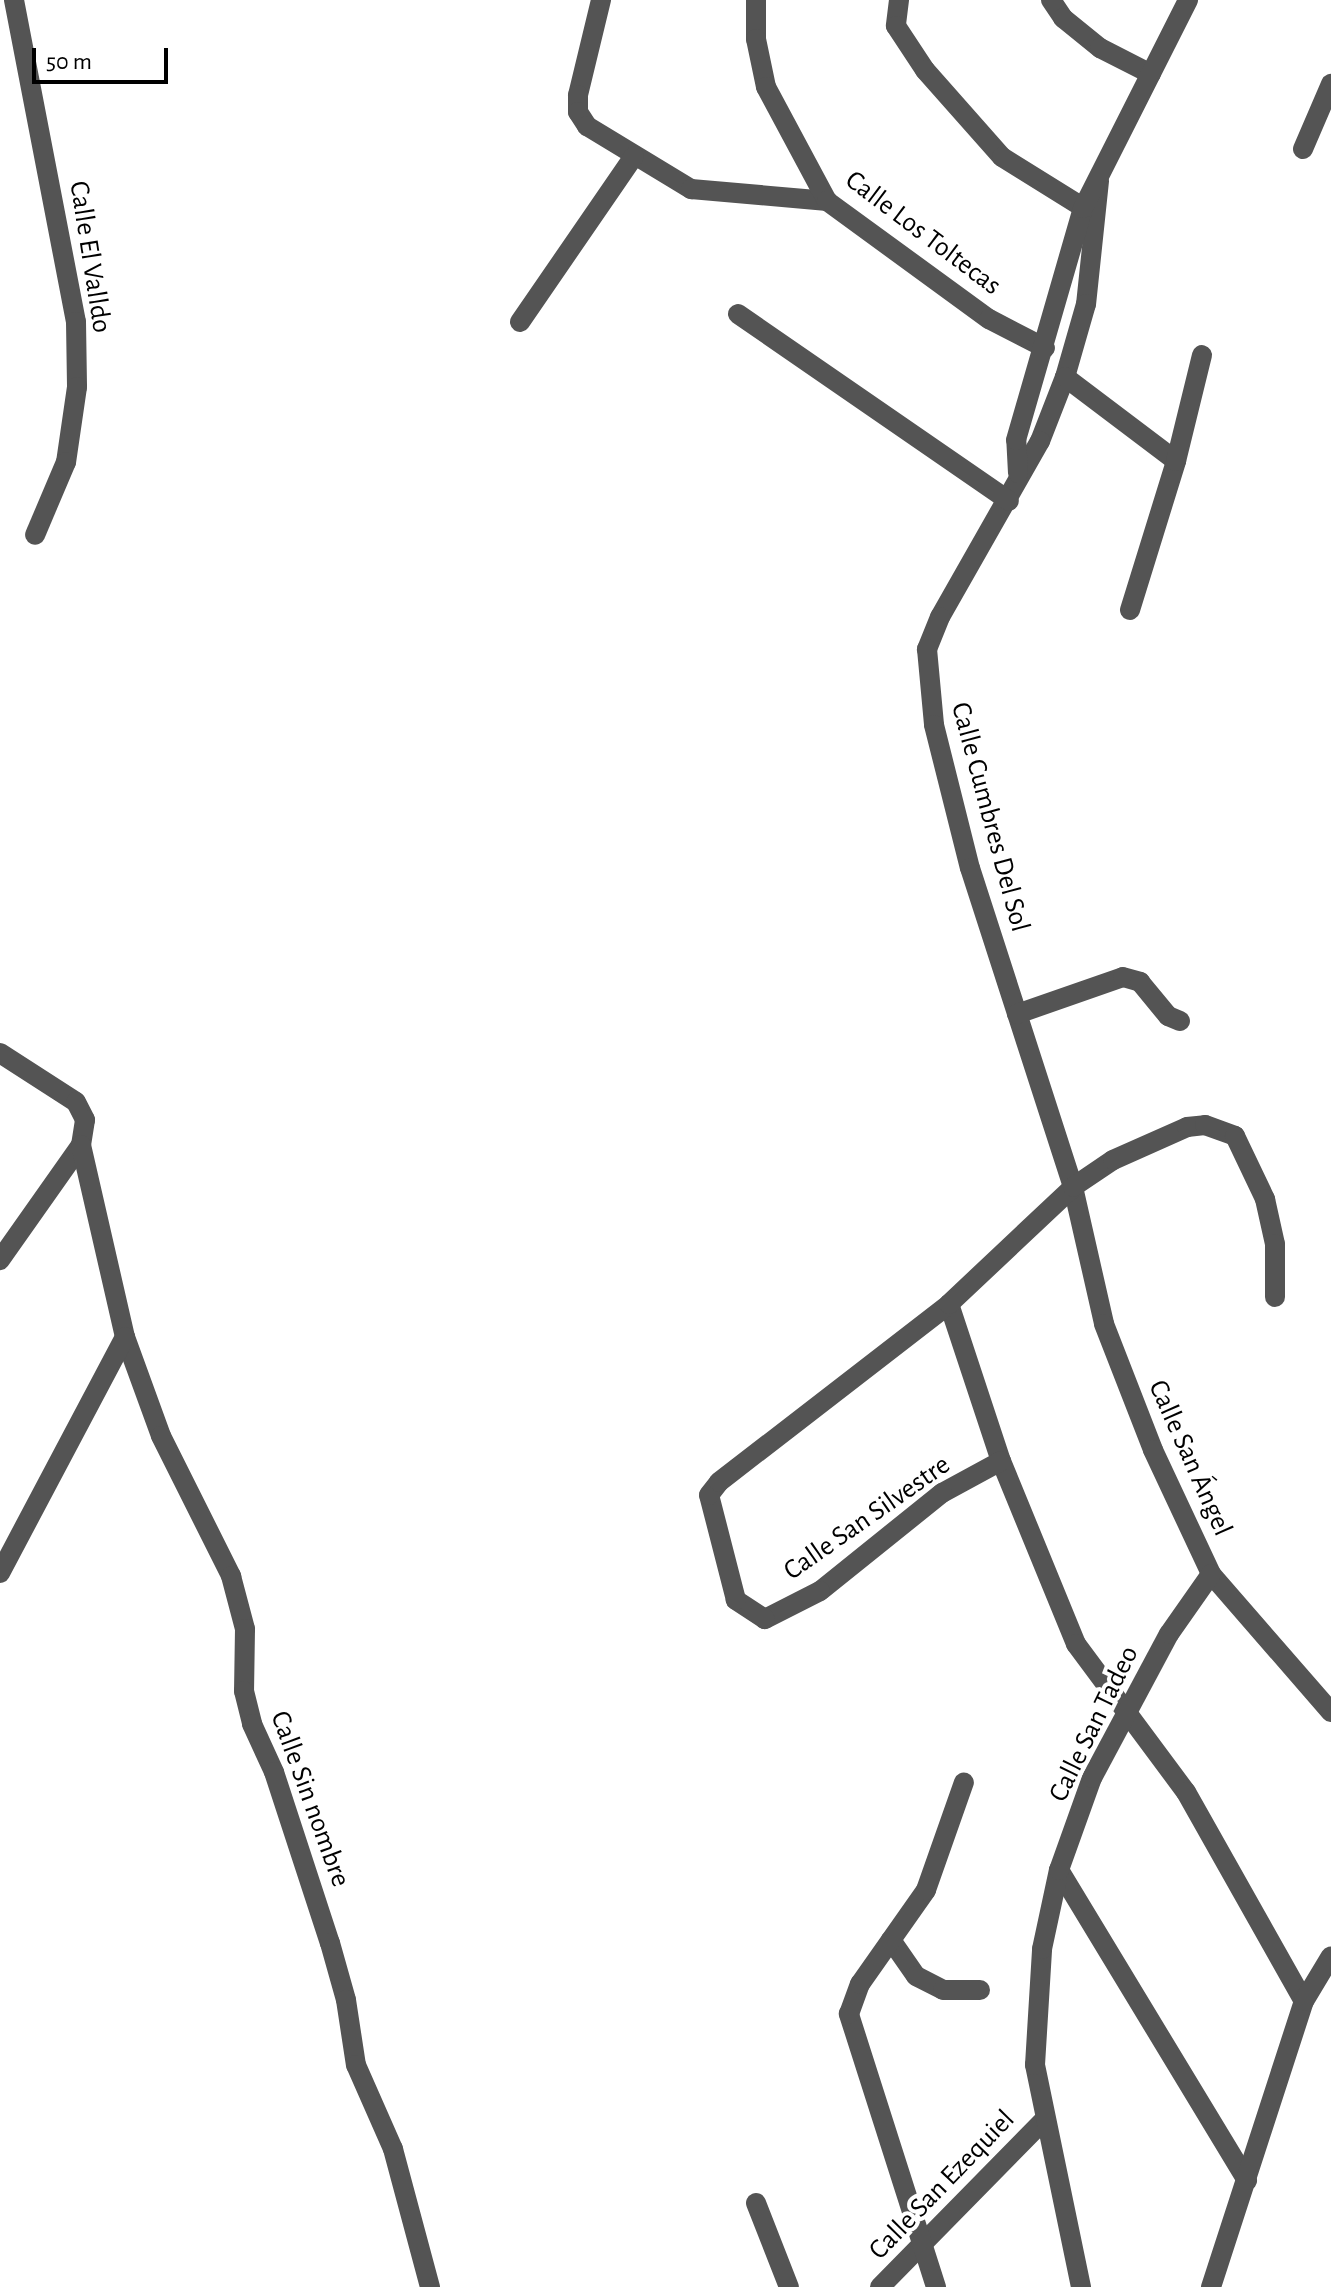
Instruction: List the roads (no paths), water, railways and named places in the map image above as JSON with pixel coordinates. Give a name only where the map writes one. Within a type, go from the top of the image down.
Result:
[{"type":"street","name":"Calle El Valldo","points":[[14,0],[74,299],[77,387],[66,462],[35,535]]},
{"type":"street","points":[[601,0],[578,112],[587,126],[691,189],[827,201]]},
{"type":"street","name":"Calle Los Toltecas","points":[[756,0],[756,39],[766,87],[827,201],[989,319],[1045,348]]},
{"type":"street","points":[[899,0],[896,26],[925,70],[1002,157],[1091,213]]},
{"type":"street","points":[[1051,0],[1063,18],[1100,48],[1151,74]]},
{"type":"street","name":"Calle Cumbres Del Sol","points":[[1018,473],[1016,440],[1099,181],[1188,0]]},
{"type":"street","points":[[1303,149],[1331,84]]},
{"type":"street","points":[[520,322],[634,156]]},
{"type":"street","name":"Calle Cumbres Del Sol","points":[[1073,1187],[970,868],[927,679],[927,649],[940,617],[1009,501],[1018,473],[1040,441],[1065,377],[1086,304],[1091,213]]},
{"type":"street","points":[[738,314],[1009,501]]},
{"type":"street","points":[[1130,610],[1176,461],[1202,355]]},
{"type":"street","points":[[1065,377],[1176,461]]},
{"type":"street","points":[[1017,1014],[1123,977],[1140,982],[1168,1016],[1180,1021]]},
{"type":"street","name":"Calle Sin nombre","points":[[0,1053],[76,1102],[85,1120],[81,1145],[125,1337],[161,1436],[231,1576],[245,1629],[244,1691],[252,1724],[274,1772],[325,1928],[346,2000],[356,2065],[393,2149],[430,2287]]},
{"type":"street","points":[[1275,1297],[1275,1244],[1265,1199],[1246,1151],[1221,1128],[1187,1127],[1152,1140],[1073,1187],[949,1304],[1001,1461],[1076,1644],[1124,1716],[1186,1792],[1304,2001]]},
{"type":"street","points":[[0,1260],[81,1145]]},
{"type":"street","name":"Calle San Ángel","points":[[1073,1187],[1104,1324],[1153,1450],[1211,1574],[1331,1712]]},
{"type":"street","name":"Calle San Silvestre","points":[[949,1304],[709,1495],[736,1600],[765,1619],[820,1591],[942,1493],[1001,1461]]},
{"type":"street","points":[[0,1573],[125,1337]]},
{"type":"street","name":"Calle San Tadeo","points":[[1081,2287],[1043,2121],[1035,2065],[1034,2010],[1059,1870],[1092,1778],[1169,1634],[1211,1574]]},
{"type":"street","points":[[936,2287],[921,2251],[849,2014],[860,1984],[926,1890],[964,1782]]},
{"type":"street","points":[[1059,1870],[1247,2181]]},
{"type":"street","points":[[891,1940],[916,1976],[943,1990],[980,1990]]},
{"type":"street","points":[[1211,2287],[1304,2001],[1331,1956]]},
{"type":"street","name":"Calle San Ezequiel","points":[[880,2287],[921,2251],[1043,2121]]},
{"type":"street","points":[[756,2203],[789,2287]]}]
